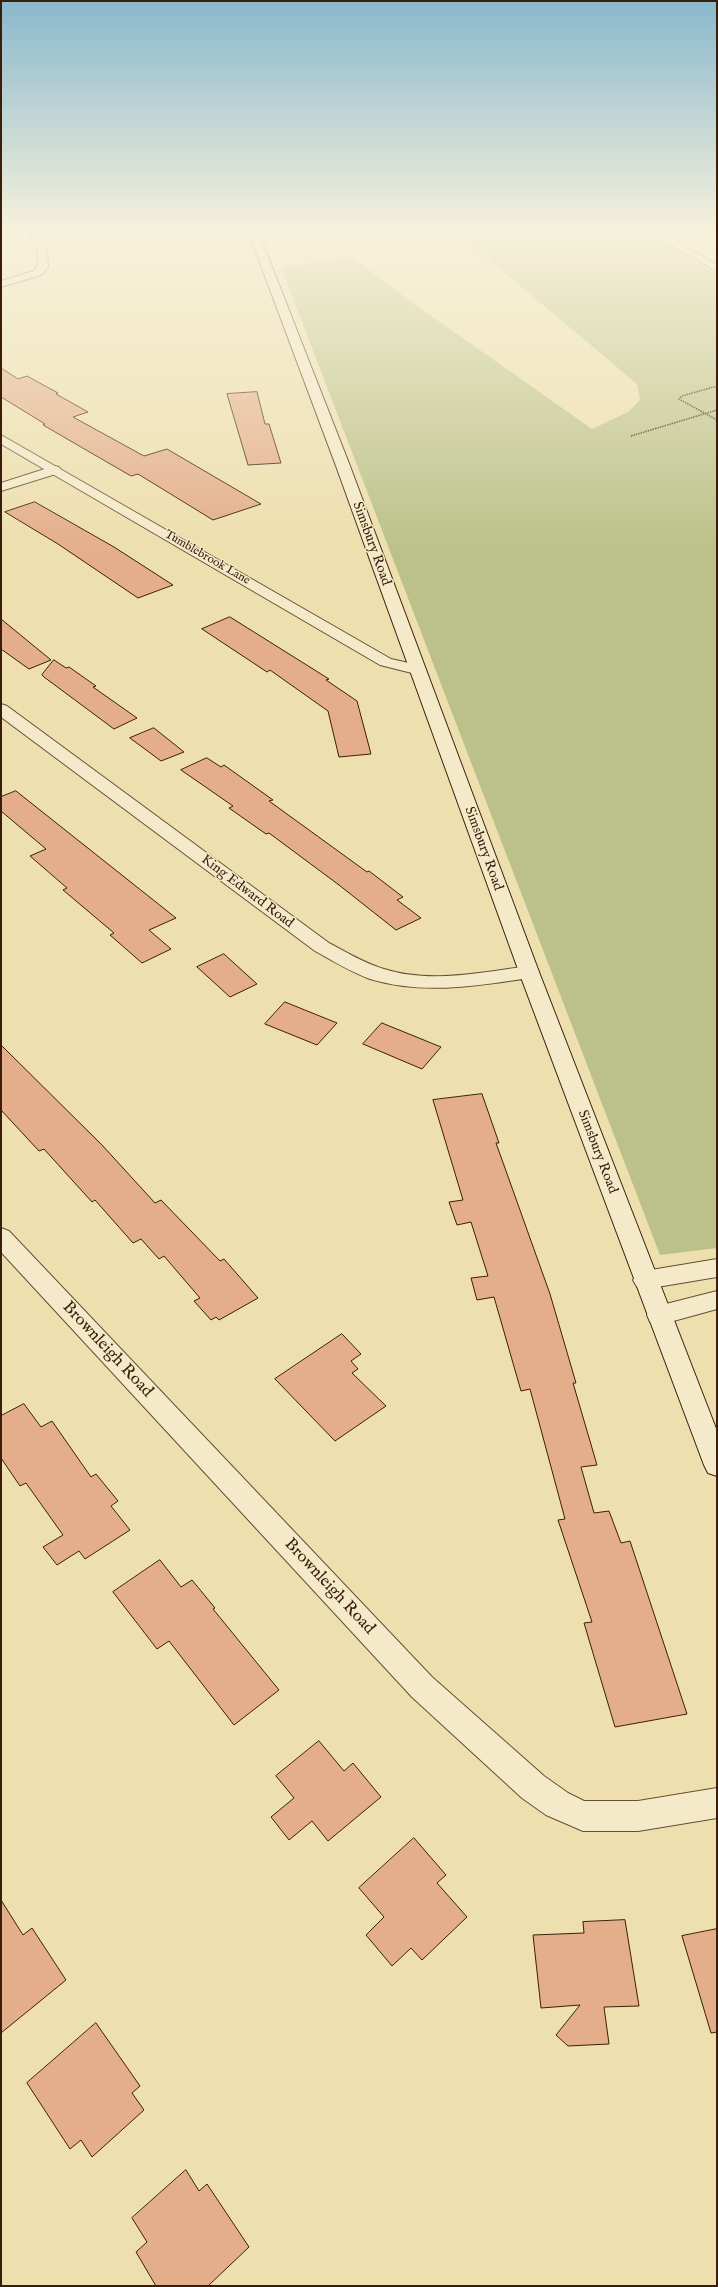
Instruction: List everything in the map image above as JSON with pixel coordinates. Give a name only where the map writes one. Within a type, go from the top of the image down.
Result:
[{"type":"street","name":"Simsbury Road","points":[[294,338],[343,466],[416,669],[529,972],[645,1280],[717,1465]]},
{"type":"street","name":"Tumblebrook Lane","points":[[1,439],[386,662],[416,669]]},
{"type":"street","points":[[1,487],[54,470]]},
{"type":"street","name":"King Edward Road","points":[[1,709],[322,947],[351,963],[378,974],[411,980],[443,981],[529,972]]},
{"type":"street","name":"Brownleigh Road","points":[[1,1237],[422,1686],[533,1787],[557,1804],[583,1816],[638,1816],[717,1804]]},
{"type":"street","points":[[645,1280],[717,1268]]},
{"type":"street","points":[[659,1315],[717,1300]]},
{"type":"path","points":[[717,386],[679,397],[682,402],[717,420]]},
{"type":"path","points":[[631,436],[717,410]]},
{"type":"green space","points":[[308,338],[462,338],[592,429],[628,412],[640,400],[637,384],[582,338],[717,338],[717,1248],[660,1255]]},
{"type":"building","points":[[1,368],[18,379],[27,376],[58,393],[56,394],[88,412],[73,417],[144,456],[167,449],[261,504],[213,520],[138,474],[131,476],[43,425],[45,424],[1,397]]},
{"type":"building","points":[[257,392],[265,424],[269,424],[281,463],[248,465],[227,394]]},
{"type":"building","points":[[35,502],[114,547],[173,585],[138,598],[58,544],[5,512]]},
{"type":"building","points":[[230,617],[329,679],[326,680],[357,701],[371,754],[339,757],[328,711],[270,670],[267,672],[202,629]]},
{"type":"building","points":[[1,619],[51,660],[29,669],[1,649]]},
{"type":"building","points":[[54,660],[66,668],[69,667],[96,686],[93,687],[137,718],[114,729],[42,675]]},
{"type":"building","points":[[154,728],[184,752],[161,761],[130,738]]},
{"type":"building","points":[[207,758],[221,767],[224,765],[273,800],[269,801],[367,872],[369,871],[403,897],[397,900],[421,918],[396,930],[269,833],[266,834],[229,808],[233,806],[181,770]]},
{"type":"building","points":[[16,791],[176,918],[149,930],[171,949],[142,963],[110,935],[114,933],[63,890],[67,888],[30,856],[46,849],[1,811],[1,797]]},
{"type":"building","points":[[224,954],[257,984],[230,997],[197,967]]},
{"type":"building","points":[[285,1002],[337,1023],[317,1045],[265,1024]]},
{"type":"building","points":[[382,1023],[441,1047],[422,1069],[363,1044]]},
{"type":"building","points":[[1,1045],[102,1145],[155,1203],[161,1200],[220,1261],[224,1259],[258,1298],[219,1320],[216,1317],[211,1320],[194,1301],[200,1298],[164,1256],[159,1259],[141,1239],[133,1243],[95,1200],[92,1202],[44,1149],[39,1151],[1,1110]]},
{"type":"building","points":[[482,1094],[499,1143],[496,1143],[550,1294],[576,1383],[573,1383],[597,1465],[581,1467],[594,1513],[609,1511],[621,1543],[630,1541],[687,1714],[615,1727],[584,1623],[592,1622],[558,1520],[565,1519],[530,1389],[521,1391],[494,1297],[477,1300],[471,1278],[488,1276],[471,1222],[457,1225],[449,1202],[463,1200],[433,1100]]},
{"type":"building","points":[[342,1334],[361,1354],[351,1361],[358,1369],[352,1373],[386,1406],[335,1441],[275,1379]]},
{"type":"building","points":[[24,1404],[41,1427],[52,1421],[91,1477],[96,1474],[118,1501],[111,1506],[130,1530],[85,1559],[79,1551],[57,1565],[43,1547],[63,1535],[26,1483],[20,1486],[1,1458],[1,1416]]},
{"type":"building","points":[[160,1560],[181,1587],[192,1580],[215,1608],[213,1609],[279,1690],[234,1725],[169,1641],[157,1649],[113,1592]]},
{"type":"building","points":[[319,1741],[344,1771],[353,1763],[381,1797],[328,1841],[312,1821],[289,1840],[271,1817],[294,1798],[276,1776]]},
{"type":"building","points":[[414,1838],[446,1875],[437,1883],[467,1917],[422,1960],[411,1948],[392,1966],[366,1935],[384,1917],[359,1888]]},
{"type":"building","points":[[1,1900],[23,1935],[32,1928],[66,1980],[1,2033]]},
{"type":"building","points":[[625,1920],[639,2006],[604,2007],[609,2044],[568,2046],[556,2035],[580,2005],[541,2008],[533,1935],[584,1933],[583,1922]]},
{"type":"building","points":[[717,1929],[717,2032],[711,2033],[682,1936]]},
{"type":"building","points":[[96,2023],[140,2086],[132,2093],[144,2110],[92,2157],[81,2140],[70,2149],[27,2083]]},
{"type":"building","points":[[186,2170],[199,2191],[207,2184],[249,2247],[208,2286],[156,2286],[136,2252],[147,2242],[132,2218]]}]
